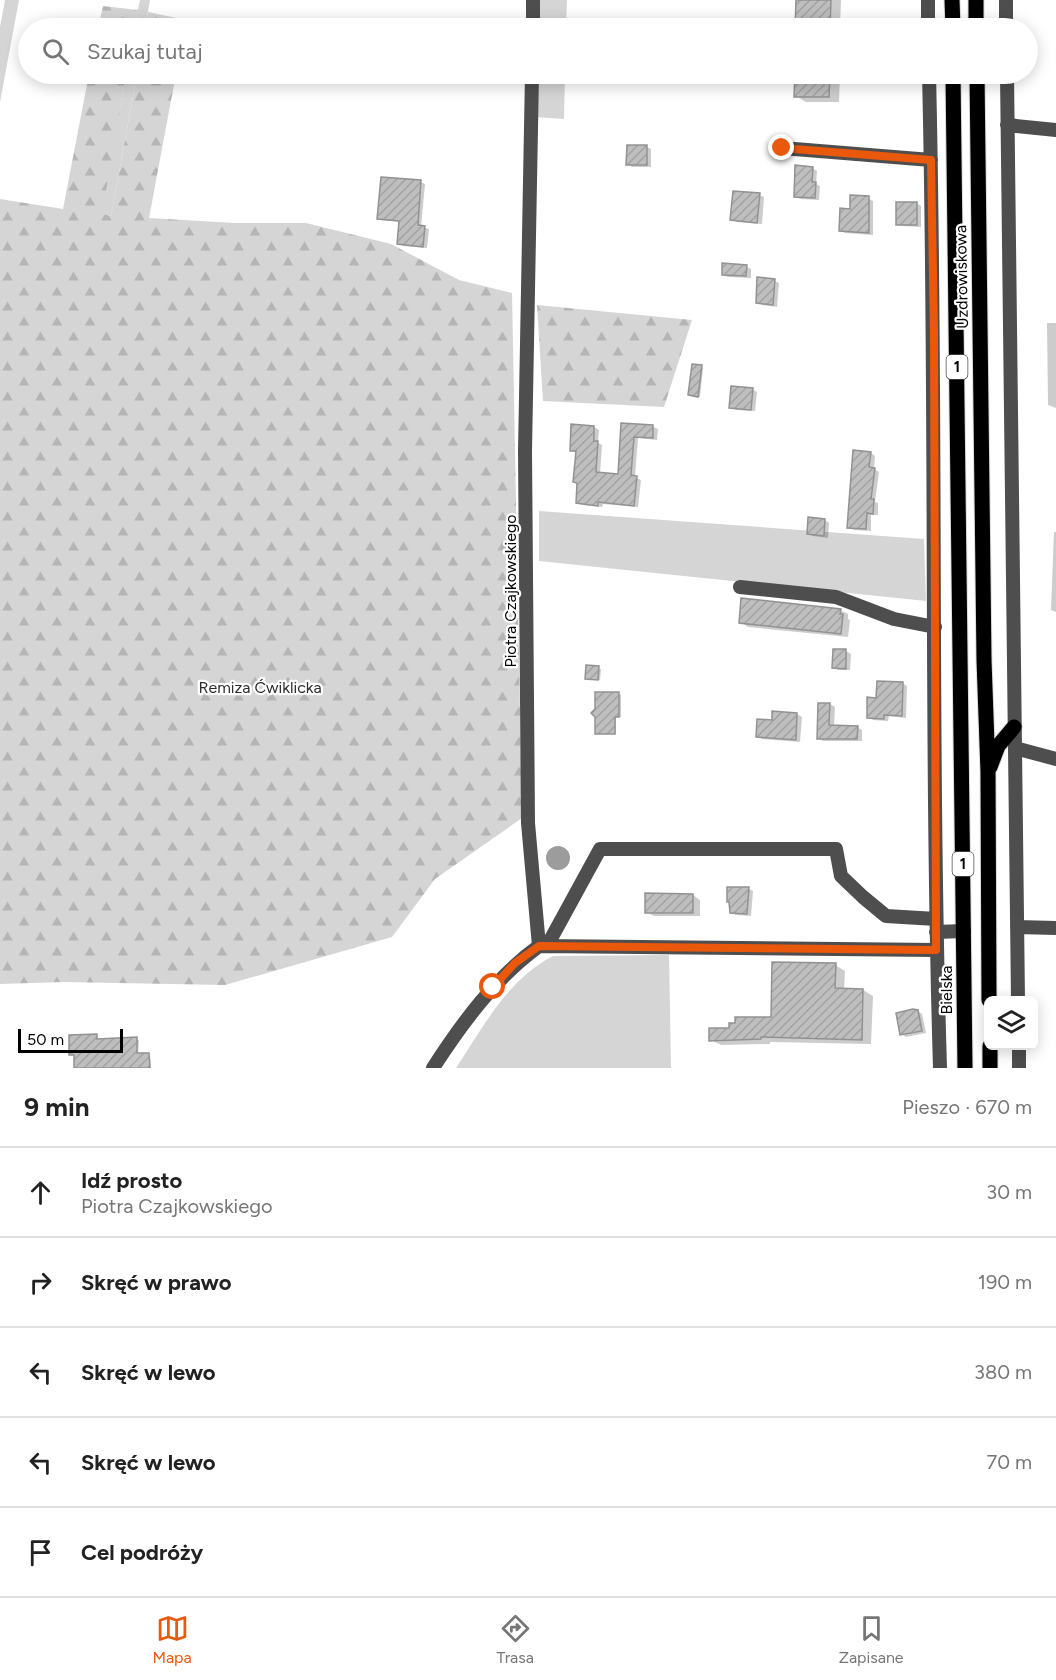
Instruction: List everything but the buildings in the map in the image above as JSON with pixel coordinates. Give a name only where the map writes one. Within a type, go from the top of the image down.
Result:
[{"type":"main road","points":[[952,0],[953,18]]},
{"type":"main road","points":[[976,0],[976,18]]},
{"type":"main road","name":"Uzdrowiskowa","points":[[953,84],[960,661]]},
{"type":"main road","name":"Uzdrowiskowa","points":[[977,84],[984,660],[988,772]]},
{"type":"main road","name":"Bielska","points":[[960,661],[965,1068]]},
{"type":"main road","points":[[988,772],[999,746],[1014,727]]},
{"type":"main road","name":"1","points":[[988,772],[989,996]]},
{"type":"main road","points":[[990,1050],[990,1068]]},
{"type":"street","points":[[532,18],[533,0]]},
{"type":"street","points":[[928,0],[928,18]]},
{"type":"street","points":[[1006,0],[1006,18]]},
{"type":"street","name":"Piotra Czajkowskiego","points":[[532,84],[525,451],[528,823],[543,946]]},
{"type":"street","points":[[929,84],[934,333],[936,950],[940,1068]]},
{"type":"street","points":[[1007,84],[1018,996]]},
{"type":"street","points":[[1007,125],[1056,130]]},
{"type":"street","points":[[782,148],[931,160]]},
{"type":"street","points":[[740,587],[836,597],[894,618],[934,627]]},
{"type":"street","points":[[1015,748],[1056,759]]},
{"type":"street","points":[[433,1068],[493,987],[515,963],[543,946],[600,849],[836,849],[841,876],[886,916],[964,931]]},
{"type":"street","points":[[1017,927],[1056,928]]},
{"type":"street","points":[[543,946],[936,950]]},
{"type":"street","points":[[1019,1050],[1019,1068]]},
{"type":"green space","points":[[5,0],[19,0],[0,102],[0,27]]},
{"type":"green space","points":[[140,0],[150,0],[147,18],[136,18]]},
{"type":"green space","points":[[538,0],[567,0],[566,18],[538,18]]},
{"type":"green space","points":[[103,6],[138,10],[136,18],[100,18]]},
{"type":"green space","points":[[148,12],[176,18],[147,18]]},
{"type":"green space","name":"Remiza Ćwiklicka","points":[[87,84],[124,84],[102,214],[111,216],[135,84],[174,84],[149,218],[235,223],[306,223],[391,244],[459,280],[512,293],[522,818],[435,879],[392,937],[225,985],[64,982],[0,984],[0,199],[63,209]]},
{"type":"green space","points":[[124,84],[135,84],[111,216],[101,214]]},
{"type":"green space","points":[[536,84],[565,84],[564,119],[535,117]]},
{"type":"green space","points":[[537,305],[692,320],[664,407],[543,401]]},
{"type":"green space","points":[[539,511],[924,539],[926,601],[539,561]]},
{"type":"green space","points":[[669,955],[671,1068],[456,1068],[510,991],[523,977],[553,956]]},
{"type":"shaded area","points":[[558,846],[567,849],[570,858],[567,867],[558,870],[549,867],[546,858],[549,849]]},
{"type":"route","points":[[493,987],[515,963],[539,946],[936,950],[934,333],[931,160],[782,148]]}]
